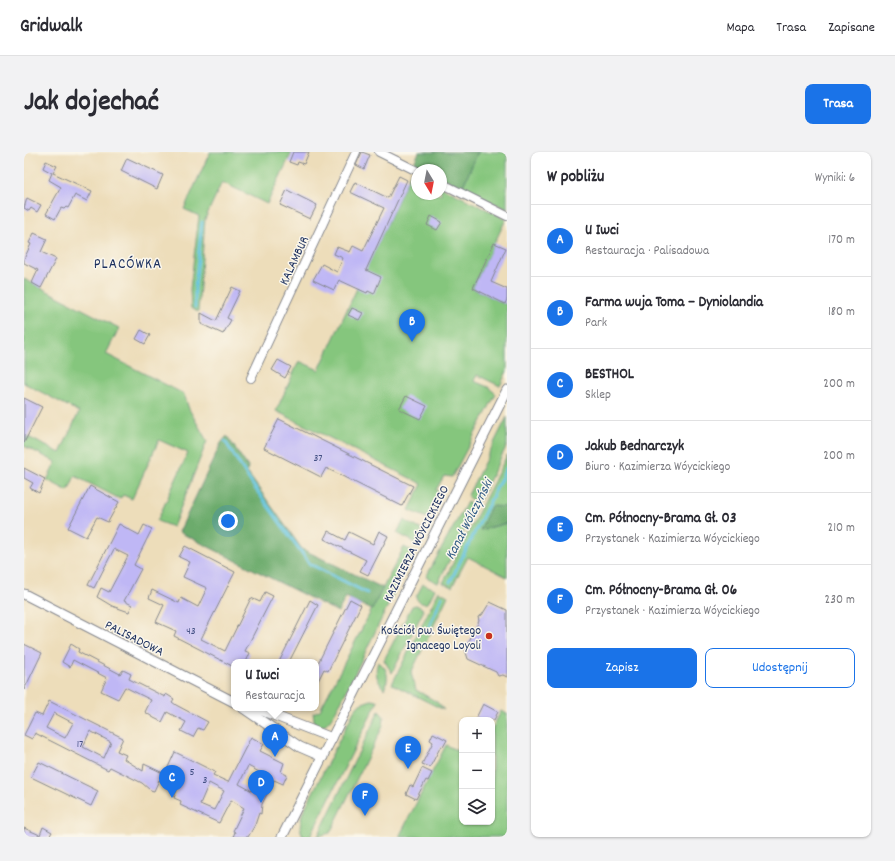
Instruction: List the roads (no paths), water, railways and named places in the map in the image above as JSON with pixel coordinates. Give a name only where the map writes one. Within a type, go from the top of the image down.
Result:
[{"type":"street","name":"KALAMBUR","points":[[251,378],[356,152]]},
{"type":"street","points":[[379,152],[411,168]]},
{"type":"street","points":[[447,186],[507,216]]},
{"type":"street","name":"KAZIMIERZA WÓYCICKIEGO","points":[[282,837],[507,390]]},
{"type":"street","name":"PALISADOWA","points":[[24,594],[231,700]]},
{"type":"street","points":[[247,711],[300,747],[323,757]]},
{"type":"street","points":[[263,711],[332,738]]},
{"type":"waterway","points":[[195,307],[195,288],[202,222]]},
{"type":"waterway","points":[[225,441],[252,484],[310,564],[367,593]]},
{"type":"waterway","name":"Kanał Wólczyński","points":[[450,582],[507,467]]},
{"type":"waterway","name":"Kanał Wólczyński","points":[[428,629],[442,597]]},
{"type":"place","name":"Farma wuja Toma – Dyniolandia","points":[[412,342]]},
{"type":"place","name":"Kościół pw. Świętego Ignacego Loyoli","points":[[489,636]]},
{"type":"place","name":"U Iwci","points":[[275,757]]},
{"type":"place","name":"Cm. Północny-Brama Gł. 03","points":[[408,769]]},
{"type":"place","name":"BESTHOL","points":[[172,798]]},
{"type":"place","name":"Jakub Bednarczyk","points":[[261,803]]},
{"type":"place","name":"Cm. Północny-Brama Gł. 06","points":[[365,816]]},
{"type":"district","name":"PLACÓWKA","points":[[128,263]]}]
